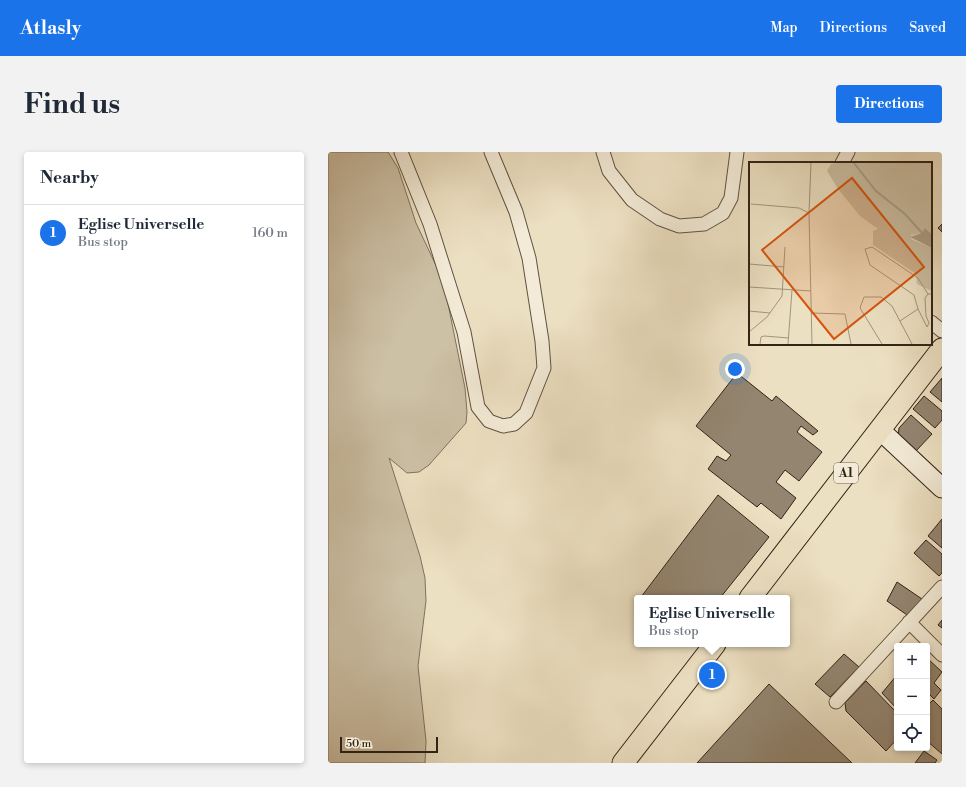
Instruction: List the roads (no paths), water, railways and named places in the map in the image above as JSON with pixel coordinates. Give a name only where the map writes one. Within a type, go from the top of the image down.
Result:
[{"type":"main road","name":"A1","points":[[752,595],[942,349]]},
{"type":"main road","points":[[880,430],[942,488]]},
{"type":"main road","points":[[623,763],[713,647]]},
{"type":"street","points":[[401,152],[430,224],[464,332],[478,407],[489,421],[503,426],[514,424],[526,413],[544,368],[543,348],[529,258],[516,212],[490,152]]},
{"type":"street","points":[[603,152],[609,171],[632,200],[660,219],[679,226],[704,224],[723,213],[731,198],[737,152]]},
{"type":"street","points":[[843,162],[848,152]]},
{"type":"street","points":[[932,323],[942,331]]},
{"type":"street","points":[[836,702],[942,587]]},
{"type":"street","points":[[909,622],[942,654]]},
{"type":"place","name":"Eglise Universelle","points":[[712,675]]}]
